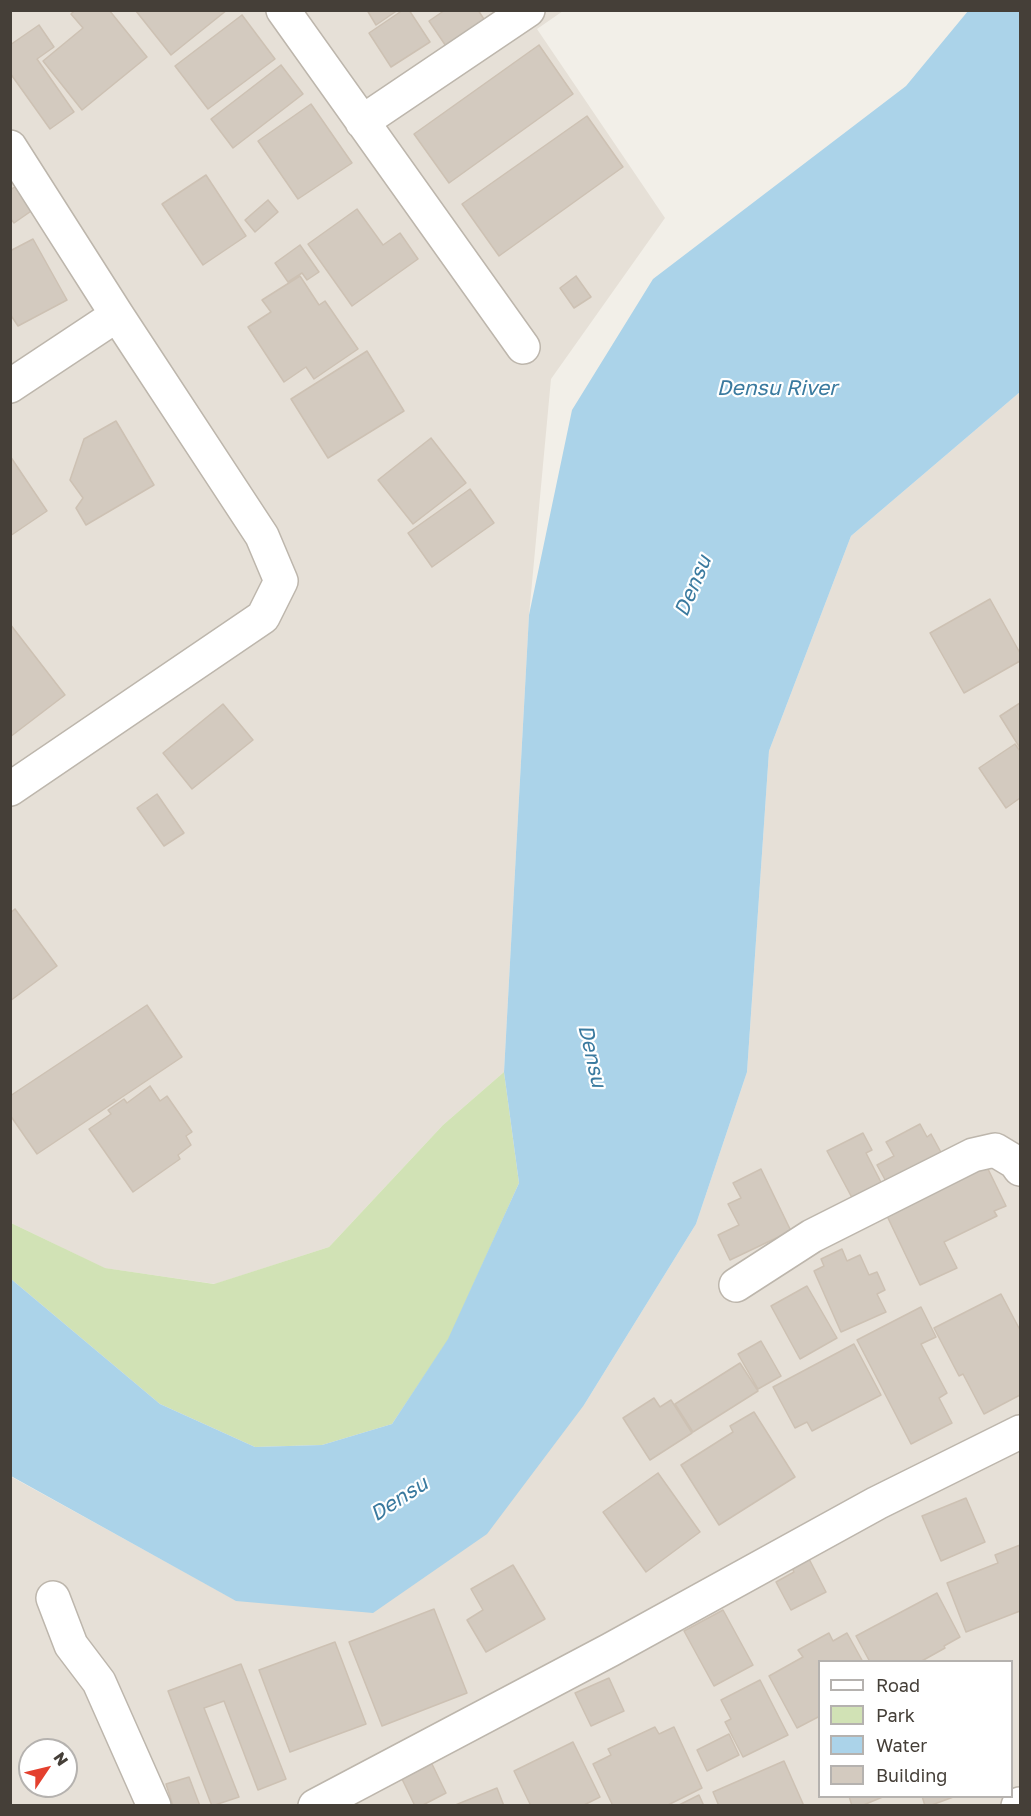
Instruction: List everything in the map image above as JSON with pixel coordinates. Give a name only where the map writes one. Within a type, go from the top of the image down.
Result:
[{"type":"street","points":[[282,10],[523,347]]},
{"type":"street","points":[[362,122],[528,10]]},
{"type":"street","points":[[10,147],[262,536],[282,581],[263,617],[10,789]]},
{"type":"street","points":[[10,386],[117,315]]},
{"type":"street","points":[[736,1286],[812,1236],[973,1155],[995,1150],[1015,1162],[1020,1169]]},
{"type":"street","points":[[315,1806],[610,1650],[877,1503],[1020,1432]]},
{"type":"street","points":[[52,1598],[71,1645],[99,1682],[154,1806]]},
{"type":"shaded area","points":[[11,11],[563,11],[537,29],[665,218],[551,379],[529,615],[504,1072],[443,1125],[329,1247],[215,1284],[104,1268],[11,1223]]},
{"type":"shaded area","points":[[1020,392],[1020,1805],[11,1805],[10,1476],[237,1601],[584,1405],[696,1224],[747,1072],[769,751],[851,536]]},
{"type":"green space","points":[[504,1072],[519,1183],[449,1339],[392,1424],[322,1445],[255,1447],[160,1404],[11,1279],[11,1223],[105,1268],[214,1284],[329,1247],[443,1125]]},
{"type":"water","name":"Densu River","points":[[968,11],[1020,11],[1020,392],[851,536],[769,751],[747,1072],[696,1224],[584,1405],[487,1534],[373,1613],[236,1601],[11,1476],[11,1279],[160,1404],[255,1447],[322,1445],[392,1424],[448,1339],[519,1183],[504,1072],[529,615],[572,410],[653,279],[906,86]]},
{"type":"building","points":[[75,10],[109,10],[147,57],[82,110],[43,61],[83,28],[71,14]]},
{"type":"building","points":[[136,10],[227,10],[171,55]]},
{"type":"building","points":[[367,10],[398,10],[376,25]]},
{"type":"building","points":[[403,10],[409,10],[430,42],[391,67],[369,33]]},
{"type":"building","points":[[445,10],[478,10],[491,30],[452,55],[429,21]]},
{"type":"building","points":[[242,15],[275,59],[208,109],[175,66]]},
{"type":"building","points":[[39,25],[54,47],[37,59],[74,112],[50,129],[10,73],[10,45]]},
{"type":"building","points":[[539,45],[573,94],[449,183],[414,134]]},
{"type":"building","points":[[281,65],[303,94],[233,148],[211,119]]},
{"type":"building","points":[[311,104],[352,163],[298,199],[258,141]]},
{"type":"building","points":[[587,116],[623,167],[499,256],[462,204]]},
{"type":"building","points":[[206,175],[246,236],[203,265],[162,204]]},
{"type":"building","points":[[19,184],[37,207],[14,223],[10,218],[10,190]]},
{"type":"building","points":[[268,200],[278,212],[255,232],[245,220]]},
{"type":"building","points":[[357,209],[383,245],[400,233],[418,259],[352,306],[308,244]]},
{"type":"building","points":[[33,239],[67,300],[18,326],[10,314],[10,251]]},
{"type":"building","points":[[300,245],[319,272],[307,280],[302,273],[288,282],[275,263]]},
{"type":"building","points":[[300,276],[319,305],[325,301],[358,349],[314,379],[306,367],[284,382],[248,327],[271,312],[262,300]]},
{"type":"building","points":[[576,276],[591,297],[574,308],[560,288]]},
{"type":"building","points":[[367,351],[404,411],[328,458],[291,399]]},
{"type":"building","points":[[116,421],[154,485],[86,525],[76,508],[83,498],[70,480],[84,439]]},
{"type":"building","points":[[431,438],[466,483],[413,524],[378,480]]},
{"type":"building","points":[[10,456],[47,511],[10,536]]},
{"type":"building","points":[[470,489],[494,523],[432,567],[408,533]]},
{"type":"building","points":[[990,599],[1020,653],[1020,661],[964,693],[930,633]]},
{"type":"building","points":[[10,624],[65,695],[10,737]]},
{"type":"building","points":[[1020,703],[1020,748],[1000,716]]},
{"type":"building","points":[[223,704],[253,740],[192,789],[163,753]]},
{"type":"building","points":[[1015,744],[1020,751],[1020,798],[1006,808],[979,768]]},
{"type":"building","points":[[157,794],[184,833],[164,846],[137,808]]},
{"type":"building","points":[[15,909],[57,966],[10,1001],[10,913]]},
{"type":"building","points":[[147,1005],[182,1057],[37,1154],[10,1115],[10,1096]]},
{"type":"building","points":[[150,1086],[160,1101],[167,1096],[192,1132],[186,1136],[191,1145],[178,1155],[180,1159],[133,1192],[89,1129],[111,1114],[108,1110],[124,1099],[127,1103]]},
{"type":"building","points":[[920,1124],[927,1137],[931,1134],[943,1156],[888,1185],[877,1165],[894,1156],[886,1142]]},
{"type":"building","points":[[863,1133],[872,1150],[866,1153],[886,1192],[857,1207],[827,1151]]},
{"type":"building","points":[[987,1167],[1006,1206],[994,1211],[997,1216],[944,1242],[957,1268],[920,1285],[887,1216]]},
{"type":"building","points":[[761,1169],[791,1231],[730,1260],[718,1235],[739,1225],[728,1204],[741,1198],[733,1183]]},
{"type":"building","points":[[842,1249],[847,1261],[860,1255],[869,1275],[877,1272],[885,1290],[877,1294],[886,1312],[841,1332],[814,1271],[824,1266],[821,1259]]},
{"type":"building","points":[[807,1286],[837,1338],[800,1359],[771,1306]]},
{"type":"building","points":[[1001,1294],[1020,1330],[1020,1395],[984,1414],[963,1374],[959,1376],[934,1328]]},
{"type":"building","points":[[921,1307],[936,1337],[921,1344],[947,1393],[939,1398],[952,1423],[911,1444],[857,1340]]},
{"type":"building","points":[[761,1341],[781,1376],[758,1389],[738,1354]]},
{"type":"building","points":[[854,1344],[881,1395],[812,1431],[807,1422],[795,1428],[773,1387]]},
{"type":"building","points":[[740,1363],[758,1391],[693,1432],[675,1404]]},
{"type":"building","points":[[654,1398],[660,1407],[671,1400],[692,1433],[650,1460],[623,1418]]},
{"type":"building","points":[[754,1412],[795,1477],[719,1525],[681,1465],[733,1432],[730,1426]]},
{"type":"building","points":[[658,1473],[700,1532],[646,1572],[603,1512]]},
{"type":"building","points":[[966,1498],[985,1542],[941,1561],[922,1516]]},
{"type":"building","points":[[1020,1545],[1020,1611],[966,1632],[947,1583],[998,1563],[995,1555]]},
{"type":"building","points":[[807,1555],[826,1592],[791,1610],[776,1582],[794,1572],[790,1564]]},
{"type":"building","points":[[513,1565],[545,1619],[486,1652],[467,1620],[483,1610],[471,1589]]},
{"type":"building","points":[[937,1593],[960,1637],[924,1660],[869,1660],[856,1636]]},
{"type":"building","points":[[434,1609],[467,1693],[382,1726],[349,1642]]},
{"type":"building","points":[[723,1610],[753,1665],[714,1686],[684,1631]]},
{"type":"building","points":[[829,1633],[833,1641],[847,1633],[862,1660],[818,1660],[818,1717],[797,1728],[769,1676],[803,1657],[798,1650]]},
{"type":"building","points":[[335,1642],[366,1724],[290,1752],[259,1670]]},
{"type":"building","points":[[241,1664],[286,1779],[258,1790],[224,1701],[204,1708],[239,1797],[212,1806],[168,1691]]},
{"type":"building","points":[[609,1678],[624,1711],[591,1726],[575,1693]]},
{"type":"building","points":[[760,1680],[788,1735],[743,1757],[725,1722],[731,1719],[721,1700]]},
{"type":"building","points":[[655,1727],[659,1734],[674,1727],[702,1788],[666,1806],[613,1806],[593,1764],[611,1755],[608,1749]]},
{"type":"building","points":[[729,1734],[739,1755],[707,1771],[697,1750]]},
{"type":"building","points":[[573,1742],[600,1797],[582,1806],[531,1806],[514,1771]]},
{"type":"building","points":[[784,1761],[804,1806],[719,1806],[713,1792]]},
{"type":"building","points":[[431,1762],[446,1793],[421,1806],[415,1806],[401,1777]]},
{"type":"building","points":[[189,1777],[200,1806],[173,1806],[166,1784]]},
{"type":"building","points":[[497,1788],[504,1806],[453,1806]]},
{"type":"building","points":[[699,1795],[704,1806],[677,1806]]},
{"type":"building","points":[[850,1798],[880,1798],[861,1806],[852,1806]]},
{"type":"building","points":[[923,1798],[951,1798],[929,1806],[925,1806]]},
{"type":"water label","name":"Densu","points":[[693,586]]},
{"type":"water label","name":"Densu","points":[[592,1056]]},
{"type":"water label","name":"Densu","points":[[399,1499]]}]
